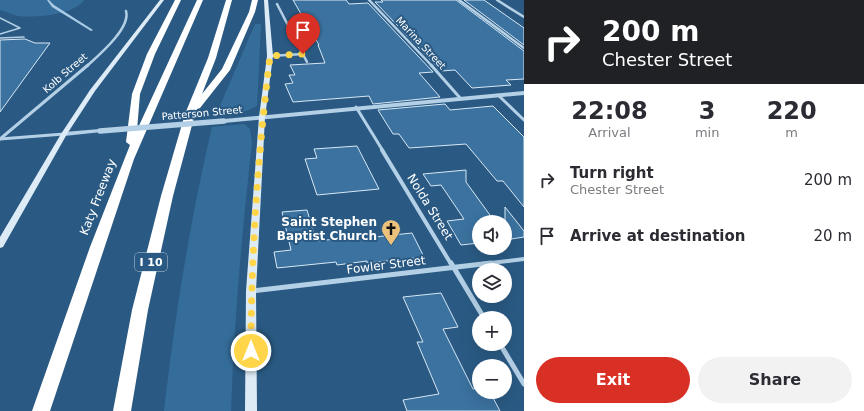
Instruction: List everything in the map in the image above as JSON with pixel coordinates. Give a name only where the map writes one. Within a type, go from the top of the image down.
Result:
[{"type":"highway","points":[[129,159],[136,94],[151,54],[178,0]]},
{"type":"highway","name":"Katy Freeway","points":[[41,411],[96,247],[129,159],[200,0]]},
{"type":"highway","name":"I 10","points":[[122,411],[140,310],[167,196],[190,114],[212,58],[229,0]]},
{"type":"highway","points":[[190,114],[226,70],[255,0]]},
{"type":"main road","points":[[0,245],[64,134],[93,90],[162,0]]},
{"type":"main road","points":[[251,411],[251,291],[262,117],[270,56],[266,0]]},
{"type":"street","name":"Marina Street","points":[[369,0],[406,37],[461,99]]},
{"type":"street","points":[[459,0],[524,48]]},
{"type":"street","points":[[497,0],[524,17]]},
{"type":"street","points":[[277,4],[307,62]]},
{"type":"street","name":"Kolb Street","points":[[0,139],[96,56],[127,21],[126,11]]},
{"type":"street","points":[[270,56],[303,54]]},
{"type":"street","name":"Patterson Street","points":[[0,139],[524,93]]},
{"type":"street","points":[[498,95],[524,120]]},
{"type":"street","name":"Nolda Street","points":[[356,107],[480,311]]},
{"type":"street","name":"Fowler Street","points":[[251,291],[524,258]]},
{"type":"street","points":[[504,351],[524,384]]},
{"type":"lane","points":[[0,18],[20,28],[0,34]]},
{"type":"lane","points":[[0,38],[24,38]]},
{"type":"shaded area","points":[[0,0],[84,0],[72,9],[63,12],[44,16],[25,17],[0,10]]},
{"type":"shaded area","points":[[255,24],[261,24],[257,106],[244,112],[216,115]]},
{"type":"shaded area","points":[[244,124],[250,129],[252,143],[239,277],[231,411],[164,411],[184,268],[212,127]]},
{"type":"building","points":[[293,0],[346,0],[349,4],[368,3],[433,72],[419,73],[440,97],[373,104],[369,96],[293,102],[285,84],[293,83],[289,75],[295,75],[290,65],[325,63],[319,45]]},
{"type":"building","points":[[381,0],[456,0],[524,51],[524,79],[506,80],[511,85],[472,88],[455,70],[441,71],[375,2],[383,2]]},
{"type":"building","points":[[464,0],[484,0],[524,28],[524,45]]},
{"type":"building","points":[[25,39],[35,43],[50,43],[0,112],[0,40]]},
{"type":"building","points":[[445,104],[450,110],[493,106],[524,137],[524,207],[503,181],[497,181],[466,144],[409,148],[399,134],[393,134],[378,110]]},
{"type":"building","points":[[357,146],[379,189],[317,195],[305,159],[317,158],[314,149]]},
{"type":"building","points":[[466,170],[466,182],[490,215],[472,215],[472,244],[461,245],[447,221],[464,219],[441,185],[431,186],[423,174]]},
{"type":"building","points":[[505,207],[511,215],[505,215]]},
{"type":"building","points":[[307,210],[316,241],[346,238],[347,240],[412,233],[424,257],[367,263],[367,261],[337,265],[336,262],[277,268],[274,252],[291,250],[282,212]]},
{"type":"building","points":[[512,216],[524,231],[524,237],[512,239]]},
{"type":"building","points":[[441,293],[458,327],[443,329],[472,387],[472,399],[494,399],[500,411],[407,411],[403,400],[439,394],[417,342],[423,342],[403,297]]},
{"type":"waterway","points":[[48,0],[53,6],[92,30]]},
{"type":"place","name":"Saint Stephen Baptist Church","points":[[391,246]]},
{"type":"route","points":[[251,351],[251,291],[262,117],[270,56],[303,54]]}]
